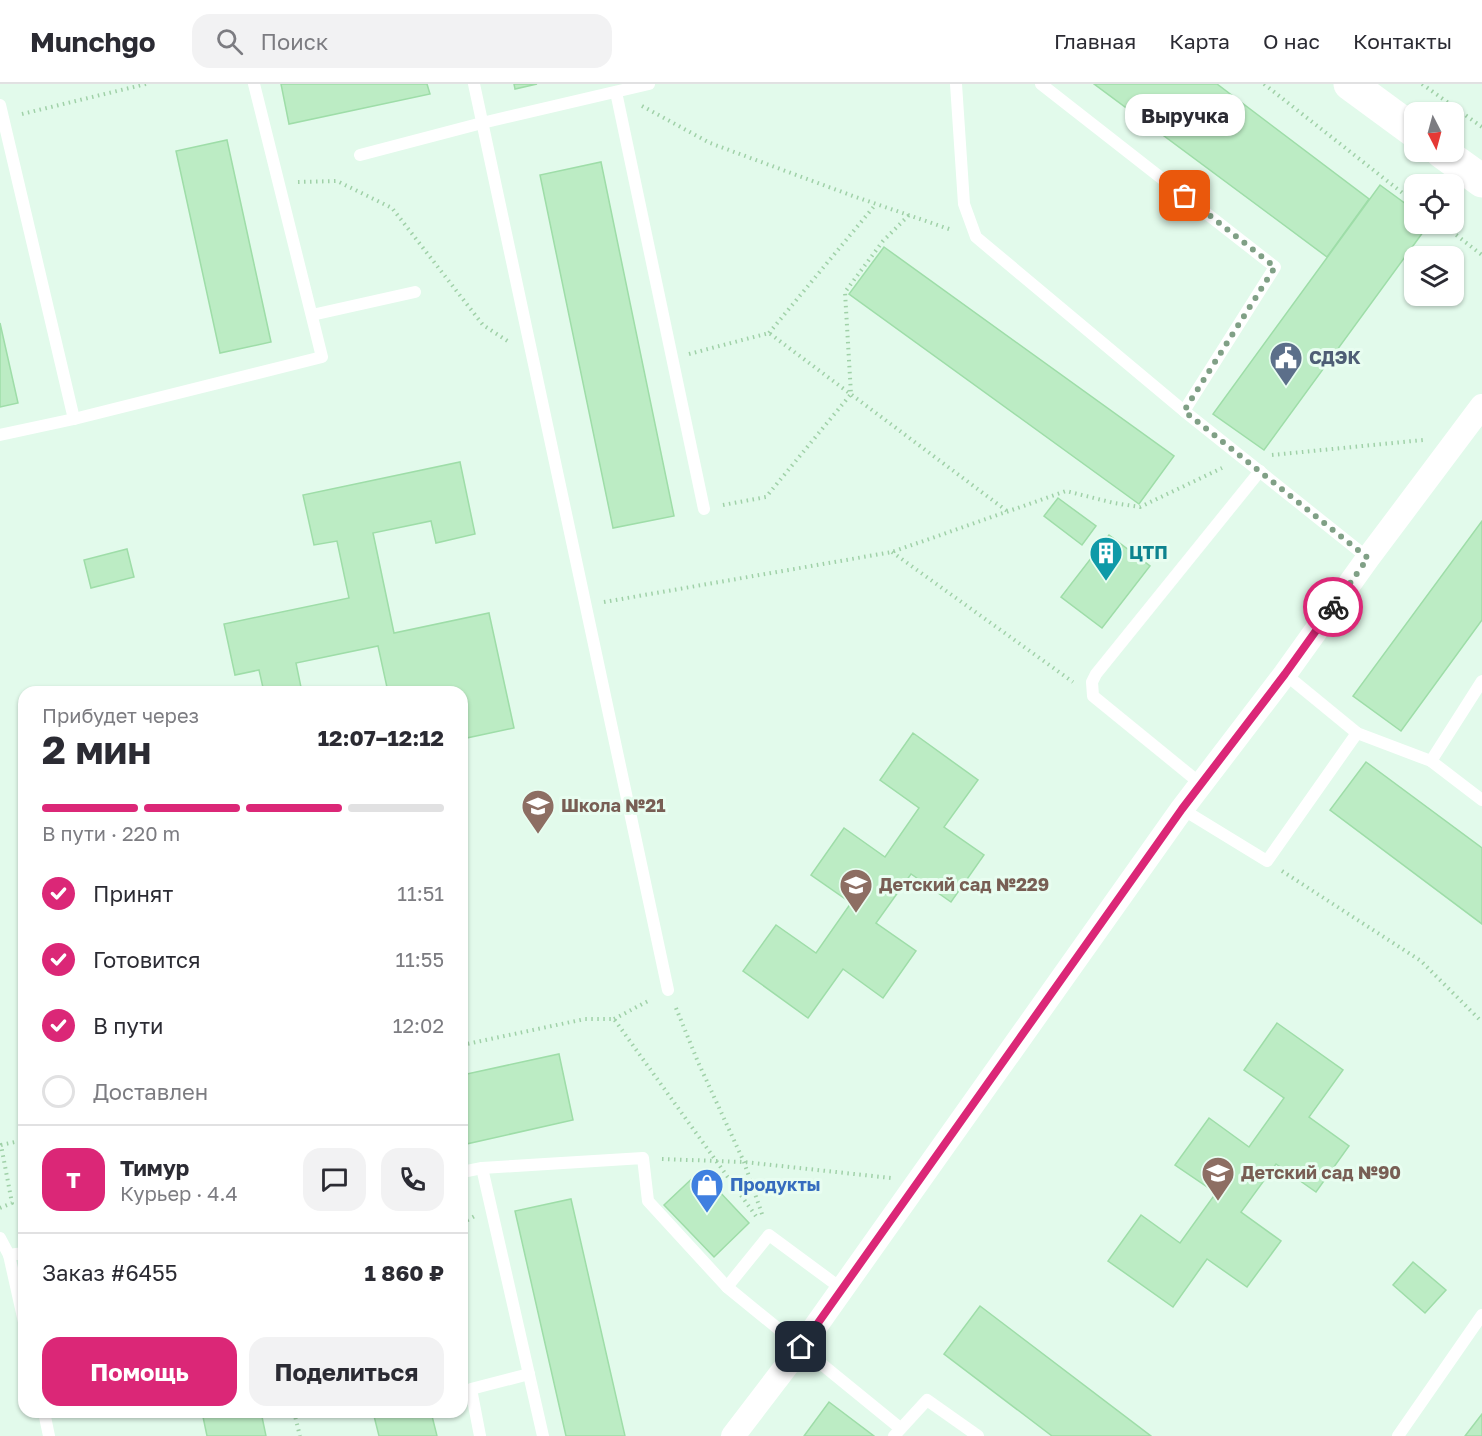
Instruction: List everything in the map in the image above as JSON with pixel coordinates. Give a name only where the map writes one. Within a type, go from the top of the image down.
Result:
[{"type":"main road","points":[[1350,84],[1404,124]]},
{"type":"main road","points":[[1456,162],[1482,181]]},
{"type":"street","points":[[733,1436],[801,1347],[1182,809],[1482,408]]},
{"type":"lane","points":[[0,435],[74,419],[322,357],[254,84]]},
{"type":"lane","points":[[474,84],[668,990]]},
{"type":"lane","points":[[360,155],[482,123],[649,84]]},
{"type":"lane","points":[[956,84],[964,204],[976,237],[1184,411],[1368,558]]},
{"type":"lane","points":[[1041,84],[1275,267],[1184,411]]},
{"type":"lane","points":[[616,92],[705,509]]},
{"type":"lane","points":[[0,105],[74,419]]},
{"type":"lane","points":[[312,315],[415,292]]},
{"type":"lane","points":[[1201,784],[1094,696],[1092,682],[1096,674],[1260,471]]},
{"type":"lane","points":[[1285,674],[1357,733],[1431,761],[1482,800]]},
{"type":"lane","points":[[1431,761],[1482,681]]},
{"type":"lane","points":[[1182,809],[1267,861],[1357,733]]},
{"type":"lane","points":[[468,1171],[643,1158],[648,1201],[727,1287],[801,1347],[897,1432],[927,1400],[978,1436]]},
{"type":"lane","points":[[482,1168],[543,1436]]},
{"type":"lane","points":[[727,1287],[769,1235],[842,1289]]},
{"type":"lane","points":[[0,1239],[9,1255],[18,1295]]},
{"type":"lane","points":[[9,1255],[18,1254]]},
{"type":"lane","points":[[1398,1436],[1482,1315]]},
{"type":"lane","points":[[480,1436],[471,1389],[529,1374]]},
{"type":"lane","points":[[45,1418],[49,1436]]},
{"type":"path","points":[[2,118],[146,84]]},
{"type":"path","points":[[1264,84],[1404,194]]},
{"type":"path","points":[[1422,84],[1482,127]]},
{"type":"path","points":[[616,92],[710,143],[876,204],[976,237]]},
{"type":"path","points":[[279,183],[337,181],[392,208],[483,326],[532,357]]},
{"type":"path","points":[[672,358],[769,333],[876,204]]},
{"type":"path","points":[[705,509],[766,497],[851,394],[845,292],[883,241],[909,215]]},
{"type":"path","points":[[1455,234],[1482,255]]},
{"type":"path","points":[[769,333],[1007,512]]},
{"type":"path","points":[[586,605],[892,552],[1066,491],[1140,507],[1243,458],[1460,436]]},
{"type":"path","points":[[892,552],[1094,696]]},
{"type":"path","points":[[1267,861],[1421,961],[1482,1022]]},
{"type":"path","points":[[468,1044],[585,1019],[614,1019],[668,990],[744,1162],[769,1235]]},
{"type":"path","points":[[614,1019],[769,1235]]},
{"type":"path","points":[[0,1208],[12,1203],[1,1145],[18,1141]]},
{"type":"path","points":[[643,1158],[744,1162],[919,1180]]},
{"type":"path","points":[[296,1418],[300,1436]]},
{"type":"building","points":[[281,84],[427,84],[430,94],[289,124]]},
{"type":"building","points":[[514,84],[537,84],[515,89]]},
{"type":"building","points":[[1094,84],[1217,84],[1369,199],[1327,257]]},
{"type":"building","points":[[227,140],[271,342],[220,353],[176,151]]},
{"type":"building","points":[[601,162],[674,516],[613,528],[540,175]]},
{"type":"building","points":[[1380,185],[1404,203],[1404,234],[1422,234],[1413,246],[1404,246],[1404,258],[1264,450],[1213,414]]},
{"type":"building","points":[[884,247],[1174,456],[1139,504],[849,294]]},
{"type":"building","points":[[0,323],[18,403],[0,407]]},
{"type":"building","points":[[460,462],[475,534],[436,543],[431,521],[373,533],[394,633],[489,613],[514,728],[468,738],[468,686],[387,686],[378,646],[296,663],[301,686],[263,686],[259,670],[235,675],[224,624],[349,598],[337,541],[314,545],[303,495]]},
{"type":"building","points":[[1058,498],[1096,526],[1082,545],[1044,516]]},
{"type":"building","points":[[1482,521],[1482,620],[1401,731],[1353,696]]},
{"type":"building","name":"ЦТП","points":[[1109,535],[1150,566],[1102,628],[1061,597]]},
{"type":"building","points":[[127,549],[134,577],[91,588],[84,560]]},
{"type":"building","points":[[913,733],[978,780],[944,827],[984,855],[951,902],[911,874],[876,923],[916,951],[883,998],[843,969],[808,1018],[743,971],[776,925],[816,953],[851,903],[811,875],[844,828],[885,857],[919,808],[880,780]]},
{"type":"building","points":[[1366,762],[1482,848],[1482,924],[1330,810]]},
{"type":"building","points":[[1277,1023],[1343,1070],[1309,1117],[1349,1146],[1316,1192],[1276,1164],[1241,1212],[1281,1241],[1247,1287],[1207,1259],[1173,1307],[1108,1261],[1141,1215],[1180,1243],[1216,1193],[1175,1165],[1209,1118],[1249,1147],[1284,1098],[1244,1070]]},
{"type":"building","points":[[559,1054],[573,1120],[468,1144],[468,1074]]},
{"type":"building","name":"Продукты","points":[[700,1171],[749,1223],[714,1257],[664,1205]]},
{"type":"building","points":[[571,1199],[625,1436],[566,1436],[515,1211]]},
{"type":"building","points":[[1413,1262],[1446,1290],[1425,1313],[1393,1285]]},
{"type":"building","points":[[980,1306],[1151,1436],[1052,1436],[944,1354]]},
{"type":"building","points":[[829,1402],[874,1436],[804,1436]]},
{"type":"building","points":[[1482,1414],[1482,1436],[1465,1436]]},
{"type":"building","points":[[203,1418],[262,1418],[266,1436],[207,1436]]},
{"type":"building","points":[[374,1418],[432,1418],[437,1436],[379,1436]]},
{"type":"way so far","points":[[1185,196],[1275,267],[1184,411],[1368,558],[1333,607]]},
{"type":"place","name":"Выручка","points":[[1185,196]]},
{"type":"place","name":"СДЭК","points":[[1286,387]]},
{"type":"place","name":"ЦТП","points":[[1106,582]]},
{"type":"place","name":"Школа №21","points":[[538,835]]},
{"type":"place","name":"Детский сад №229","points":[[856,914]]},
{"type":"place","name":"Детский сад №90","points":[[1218,1202]]},
{"type":"place","name":"Продукты","points":[[707,1214]]},
{"type":"route","points":[[801,1347],[1182,809],[1333,607]]}]
